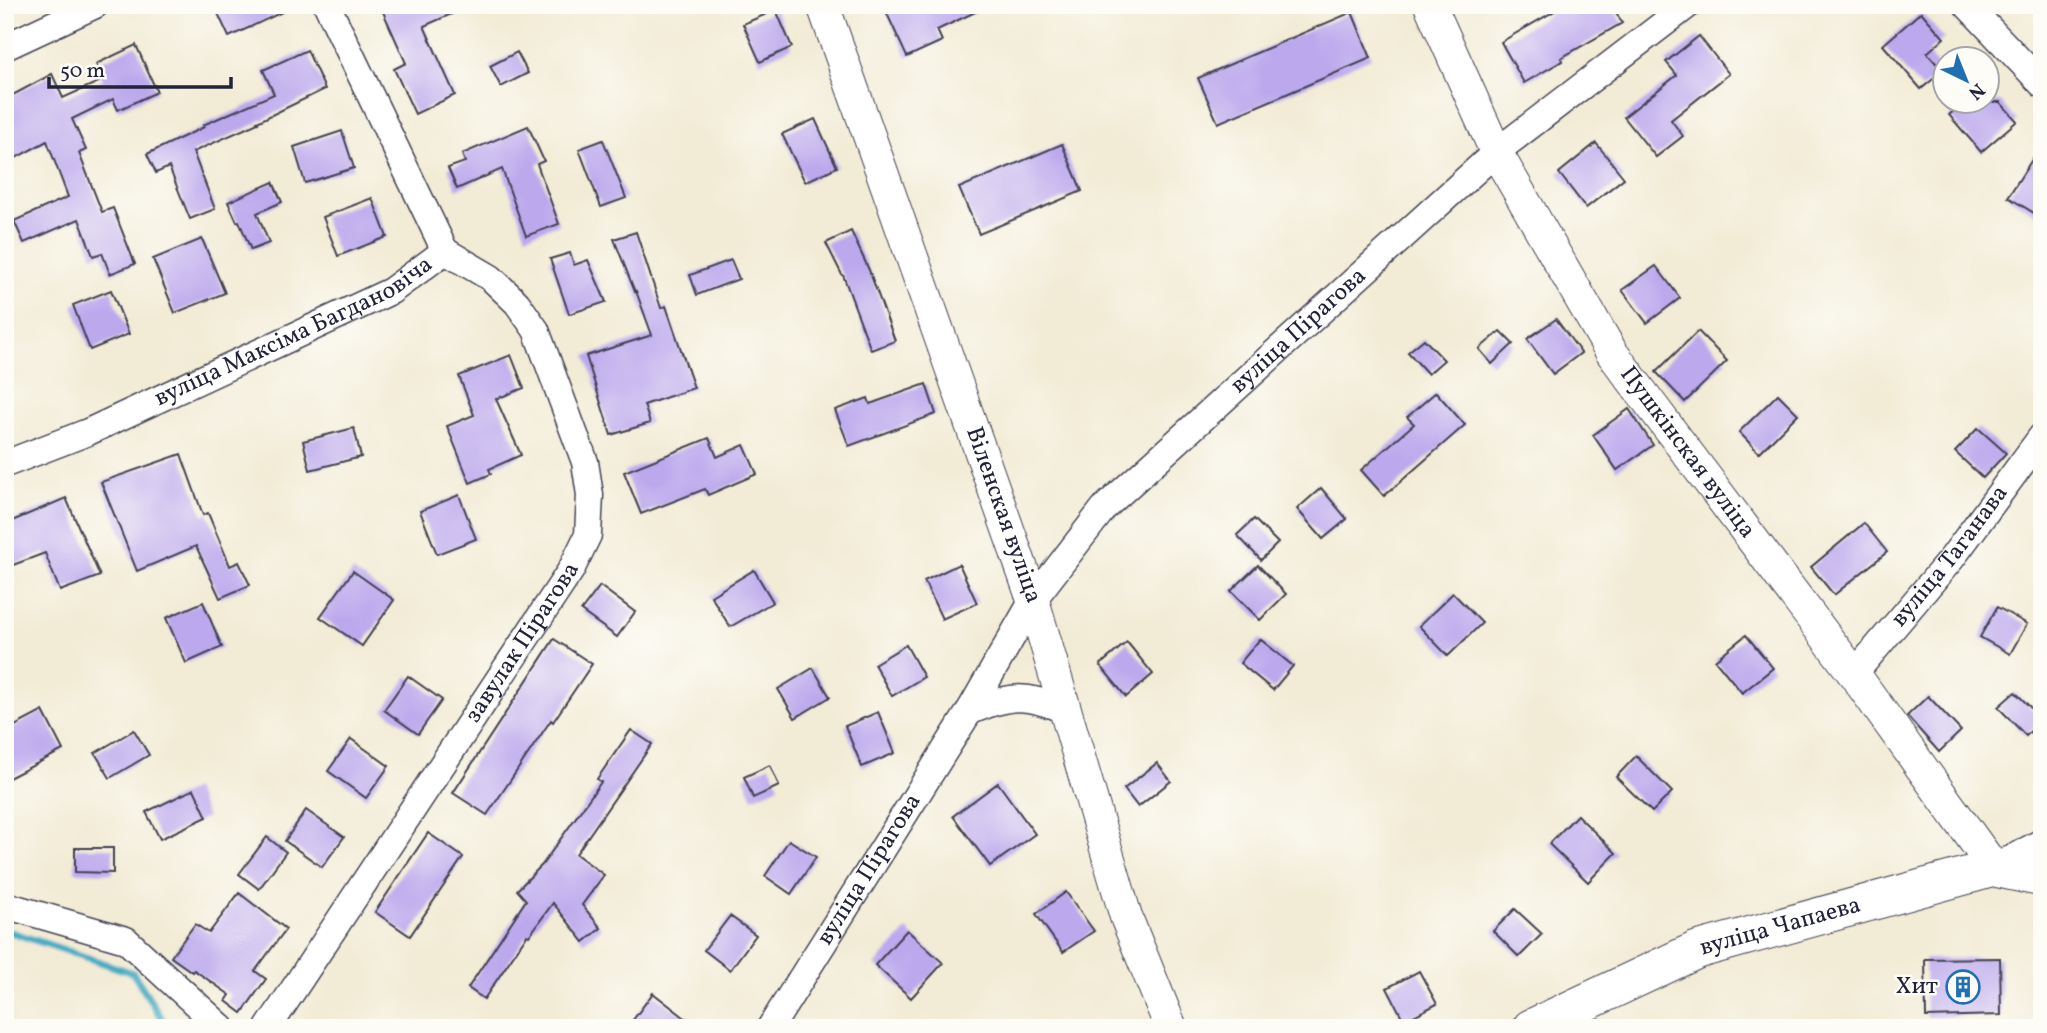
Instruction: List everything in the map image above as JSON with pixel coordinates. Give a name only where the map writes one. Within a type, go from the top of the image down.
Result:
[{"type":"main road","name":"вуліца Чапаева","points":[[1531,1028],[1697,950],[1994,868],[2042,878]]},
{"type":"street","points":[[5,47],[95,5]]},
{"type":"street","name":"вуліца Максіма Багдановіча","points":[[5,464],[88,432],[391,290],[445,251],[327,5]]},
{"type":"street","name":"Віленская вуліца","points":[[823,5],[1034,600],[1126,916],[1171,1028]]},
{"type":"street","name":"Пушкінская вуліца","points":[[1430,5],[1496,152],[1612,353],[1854,674],[1994,868]]},
{"type":"street","name":"вуліца Пірагова","points":[[770,1028],[969,712],[1034,600],[1104,508],[1496,152],[1688,5]]},
{"type":"street","points":[[1967,5],[2042,84]]},
{"type":"street","name":"завулак Пірагова","points":[[268,1028],[571,570],[588,536],[590,495],[585,462],[536,330],[517,303],[491,278],[445,251]]},
{"type":"street","name":"вуліца Таганава","points":[[1854,674],[1952,558],[2042,436]]},
{"type":"street","points":[[969,712],[997,700],[1022,698],[1045,702],[1066,711]]},
{"type":"street","points":[[1994,868],[2042,842]]},
{"type":"street","points":[[5,905],[126,940],[222,1028]]},
{"type":"building","points":[[214,5],[297,5],[229,37]]},
{"type":"building","points":[[380,5],[472,5],[424,26],[455,95],[415,114],[394,69],[406,63]]},
{"type":"building","points":[[883,5],[990,5],[937,30],[942,41],[907,57]]},
{"type":"building","points":[[1565,5],[1612,5],[1622,23],[1524,83],[1501,42]]},
{"type":"building","points":[[776,10],[792,47],[760,62],[743,24]]},
{"type":"building","points":[[1352,12],[1371,58],[1218,123],[1198,78]]},
{"type":"building","points":[[1921,12],[1944,38],[1927,53],[1932,59],[1932,80],[1921,89],[1883,45]]},
{"type":"building","points":[[1699,36],[1729,74],[1671,120],[1683,136],[1656,157],[1624,117],[1677,75],[1666,62]]},
{"type":"building","points":[[136,45],[157,92],[118,110],[113,99],[72,119],[86,150],[79,153],[102,212],[113,208],[135,264],[110,274],[102,253],[93,256],[79,219],[24,243],[14,221],[68,197],[47,141],[14,159],[5,143],[5,99],[52,74],[63,98],[103,80],[96,64]]},
{"type":"building","points":[[307,50],[325,89],[193,152],[215,209],[190,219],[169,167],[156,173],[147,154],[204,127],[203,125],[274,94],[263,70]]},
{"type":"building","points":[[517,52],[528,73],[501,87],[490,66]]},
{"type":"building","points":[[2002,104],[2017,121],[1981,152],[1950,116],[2002,116]]},
{"type":"building","points":[[815,119],[837,167],[805,182],[782,134]]},
{"type":"building","points":[[528,126],[544,161],[537,164],[559,224],[526,236],[502,169],[457,189],[448,168],[465,162],[462,154]]},
{"type":"building","points":[[342,131],[354,168],[305,183],[294,147]]},
{"type":"building","points":[[603,140],[626,198],[601,207],[579,149]]},
{"type":"building","points":[[1596,143],[1624,178],[1586,208],[1559,173]]},
{"type":"building","points":[[1062,144],[1082,191],[979,234],[959,188]]},
{"type":"building","points":[[2042,144],[2042,218],[2008,197]]},
{"type":"building","points":[[273,182],[282,202],[257,213],[269,243],[251,250],[228,202]]},
{"type":"building","points":[[372,198],[387,237],[338,256],[323,217]]},
{"type":"building","points":[[851,231],[869,270],[895,341],[871,350],[843,275],[826,243]]},
{"type":"building","points":[[636,232],[661,308],[666,306],[694,388],[644,405],[650,423],[611,435],[586,356],[652,335],[614,239]]},
{"type":"building","points":[[202,239],[225,293],[175,313],[153,259]]},
{"type":"building","points":[[570,253],[574,265],[588,260],[606,302],[569,314],[550,259]]},
{"type":"building","points":[[731,260],[739,279],[697,295],[690,275]]},
{"type":"building","points":[[1656,266],[1680,298],[1647,323],[1622,290]]},
{"type":"building","points":[[111,290],[129,334],[90,350],[73,305]]},
{"type":"building","points":[[1556,319],[1581,353],[1553,374],[1527,339]]},
{"type":"building","points":[[1500,331],[1513,344],[1492,364],[1479,349]]},
{"type":"building","points":[[1698,331],[1727,361],[1685,402],[1656,372]]},
{"type":"building","points":[[1424,339],[1444,360],[1428,374],[1408,352]]},
{"type":"building","points":[[511,355],[524,388],[496,399],[521,455],[489,469],[491,474],[470,483],[447,426],[474,415],[459,376]]},
{"type":"building","points":[[926,384],[936,414],[849,446],[835,410],[868,398],[870,404]]},
{"type":"building","points":[[1436,392],[1465,425],[1384,496],[1361,470],[1414,424],[1407,417]]},
{"type":"building","points":[[1778,394],[1798,414],[1759,453],[1739,432]]},
{"type":"building","points":[[1629,409],[1653,445],[1617,470],[1593,435]]},
{"type":"building","points":[[354,428],[361,457],[310,470],[303,441]]},
{"type":"building","points":[[1978,428],[2006,453],[1983,478],[1955,452]]},
{"type":"building","points":[[709,438],[717,457],[744,445],[757,474],[708,495],[705,489],[641,514],[624,472]]},
{"type":"building","points":[[181,454],[203,515],[208,513],[230,566],[239,562],[250,585],[220,598],[196,546],[137,571],[101,482]]},
{"type":"building","points":[[1321,488],[1347,519],[1323,539],[1297,509]]},
{"type":"building","points":[[459,495],[476,539],[437,554],[420,511]]},
{"type":"building","points":[[66,498],[100,576],[60,591],[45,553],[5,568],[5,524]]},
{"type":"building","points":[[1254,519],[1278,543],[1261,560],[1237,535]]},
{"type":"building","points":[[1864,523],[1887,552],[1834,595],[1811,567]]},
{"type":"building","points":[[959,564],[977,603],[942,619],[924,581]]},
{"type":"building","points":[[1258,565],[1286,594],[1260,620],[1231,591]]},
{"type":"building","points":[[754,570],[773,602],[730,627],[711,596]]},
{"type":"building","points":[[353,571],[394,600],[362,646],[320,617]]},
{"type":"building","points":[[600,586],[635,612],[617,637],[581,611]]},
{"type":"building","points":[[1453,593],[1482,623],[1448,656],[1419,626]]},
{"type":"building","points":[[203,602],[222,647],[186,663],[166,618]]},
{"type":"building","points":[[1997,607],[2027,624],[2010,654],[1980,637]]},
{"type":"building","points":[[1746,635],[1773,668],[1742,693],[1715,660]]},
{"type":"building","points":[[554,639],[592,664],[487,815],[453,793]]},
{"type":"building","points":[[1260,639],[1293,666],[1273,690],[1240,663]]},
{"type":"building","points":[[1127,642],[1153,674],[1126,697],[1100,665]]},
{"type":"building","points":[[906,645],[924,677],[892,696],[874,664]]},
{"type":"building","points":[[813,668],[830,697],[795,718],[778,689]]},
{"type":"building","points":[[408,676],[442,700],[418,734],[384,710]]},
{"type":"building","points":[[2015,692],[2042,719],[2026,736],[1998,707]]},
{"type":"building","points":[[1928,696],[1961,731],[1939,752],[1907,716]]},
{"type":"building","points":[[43,711],[63,750],[5,780],[5,731]]},
{"type":"building","points":[[878,712],[895,753],[862,767],[845,726]]},
{"type":"building","points":[[134,730],[149,755],[110,778],[95,753]]},
{"type":"building","points":[[631,730],[652,744],[576,854],[604,875],[582,905],[601,928],[584,942],[553,903],[529,936],[527,935],[484,999],[468,988],[526,900],[517,890],[542,865],[601,782],[597,779]]},
{"type":"building","points":[[351,739],[389,766],[366,798],[328,771]]},
{"type":"building","points":[[1636,756],[1672,792],[1652,812],[1616,777]]},
{"type":"building","points":[[1157,763],[1171,781],[1138,807],[1124,789]]},
{"type":"building","points":[[770,765],[779,786],[753,798],[744,777]]},
{"type":"building","points":[[998,783],[1035,834],[990,866],[953,816]]},
{"type":"building","points":[[194,789],[207,817],[160,839],[146,812]]},
{"type":"building","points":[[306,810],[344,837],[322,867],[285,841]]},
{"type":"building","points":[[1577,815],[1616,853],[1588,882],[1549,844]]},
{"type":"building","points":[[428,833],[463,857],[410,936],[375,912]]},
{"type":"building","points":[[267,837],[286,852],[259,889],[239,874]]},
{"type":"building","points":[[789,840],[816,857],[791,894],[765,876]]},
{"type":"building","points":[[75,848],[113,848],[113,873],[75,872]]},
{"type":"building","points":[[1066,892],[1094,931],[1063,952],[1036,914]]},
{"type":"building","points":[[239,893],[286,929],[255,971],[266,979],[242,1013],[226,1001],[230,995],[171,957],[195,924],[209,933]]},
{"type":"building","points":[[1515,909],[1542,934],[1519,957],[1493,931]]},
{"type":"building","points":[[730,916],[756,935],[730,970],[704,950]]},
{"type":"building","points":[[907,930],[943,963],[911,998],[875,965]]},
{"type":"building","name":"Хит","points":[[2000,958],[2001,1015],[1926,1017],[1925,959]]},
{"type":"building","points":[[1419,971],[1437,1004],[1404,1021],[1387,988]]},
{"type":"building","points":[[653,993],[698,1028],[627,1028]]},
{"type":"waterway","points":[[5,930],[133,973],[168,1028]]},
{"type":"place","name":"Хит","points":[[1963,987]]}]
